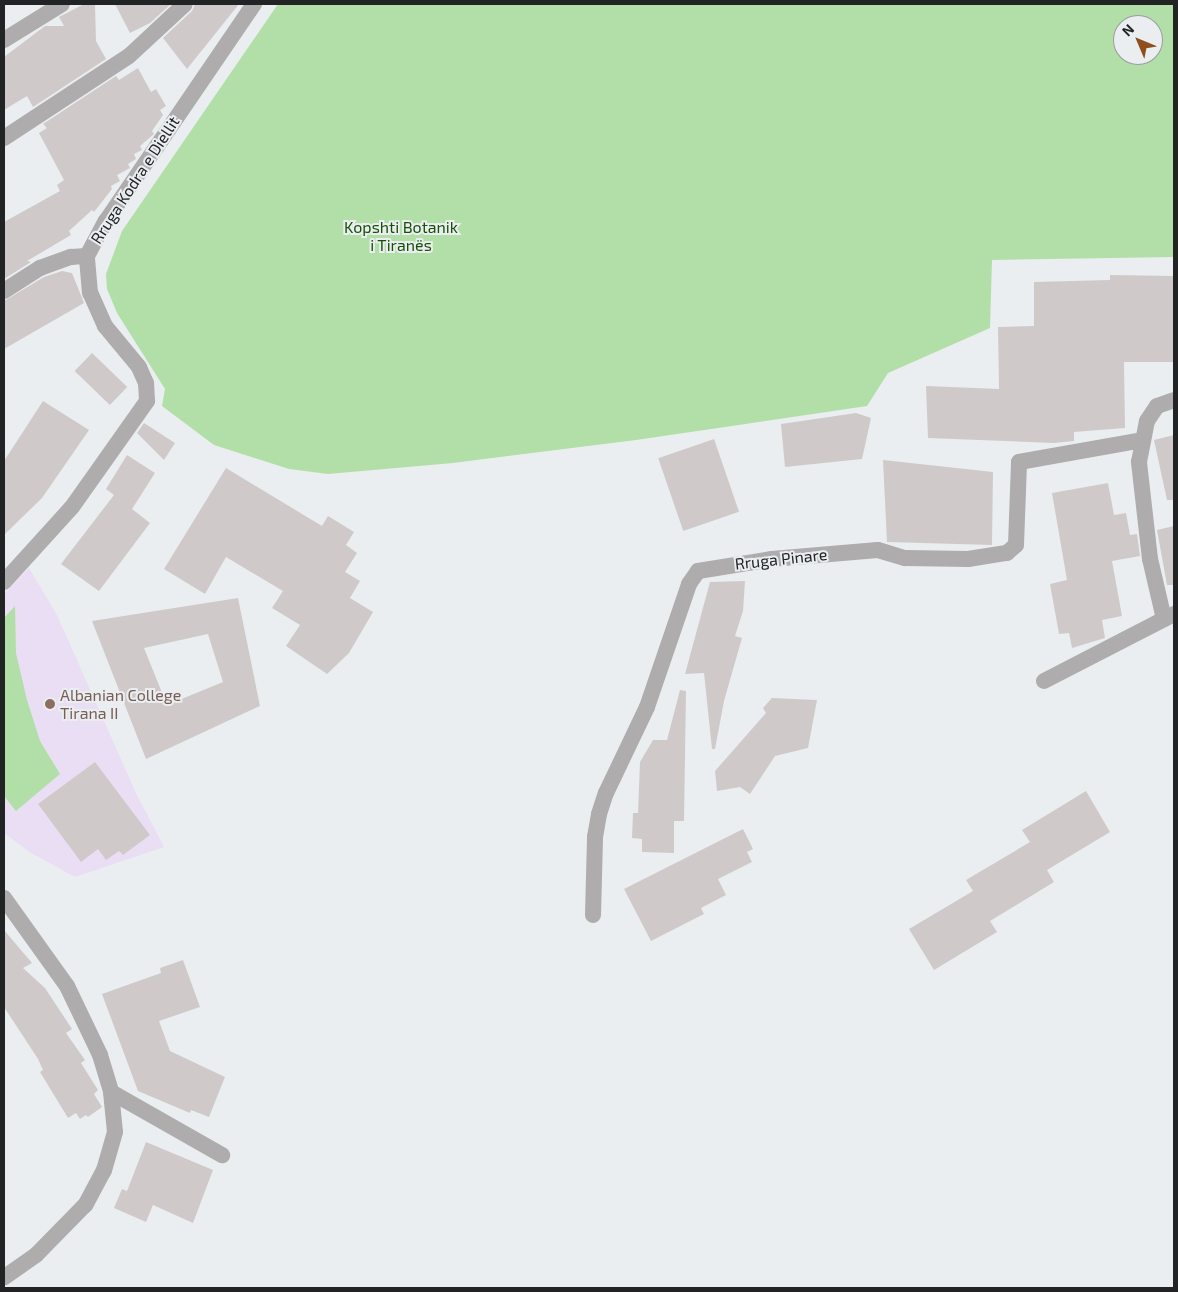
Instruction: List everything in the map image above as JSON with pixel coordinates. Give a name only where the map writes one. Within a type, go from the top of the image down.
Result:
[{"type":"street","points":[[4,40],[62,4]]},
{"type":"street","points":[[4,138],[129,56],[185,4]]},
{"type":"street","name":"Rruga Kodra e Diellit","points":[[4,582],[72,507],[147,401],[146,383],[139,367],[105,326],[90,293],[87,256],[106,221],[254,4]]},
{"type":"street","points":[[4,290],[40,268],[71,257],[87,256]]},
{"type":"street","points":[[1044,681],[1169,617],[1146,529],[1139,462],[1147,421],[1157,406],[1174,400]]},
{"type":"street","name":"Rruga Pinare","points":[[593,915],[595,837],[599,814],[616,771],[647,708],[689,584],[698,571],[772,559],[878,550],[904,558],[968,559],[1008,553],[1016,545],[1019,462],[1142,440]]},
{"type":"street","points":[[4,898],[67,986],[100,1055],[111,1092],[114,1132],[104,1170],[85,1205],[43,1248],[4,1277]]},
{"type":"street","points":[[111,1092],[222,1155]]},
{"type":"shaded area","name":"Albanian College Tirana II","points":[[29,568],[57,615],[136,793],[164,847],[75,877],[31,853],[4,833],[4,594]]},
{"type":"green space","name":"Kopshti Botanik i Tiranës","points":[[278,4],[1174,4],[1174,257],[992,260],[990,328],[888,373],[867,406],[636,440],[453,463],[328,474],[289,469],[214,445],[162,406],[165,389],[117,313],[107,289],[106,274],[122,231]]},
{"type":"green space","points":[[15,606],[16,653],[27,700],[40,741],[60,774],[16,811],[4,796],[4,618]]},
{"type":"building","points":[[84,4],[95,4],[96,41],[106,59],[33,107],[27,96],[4,110],[4,57],[45,26],[64,26],[59,17]]},
{"type":"building","points":[[115,4],[171,4],[150,23],[130,33]]},
{"type":"building","points":[[195,4],[239,4],[187,69],[163,38],[192,11]]},
{"type":"building","points":[[138,68],[151,92],[156,89],[166,106],[160,110],[163,115],[152,131],[154,134],[140,146],[142,150],[134,154],[136,159],[128,164],[130,168],[117,175],[120,181],[111,186],[112,189],[94,212],[92,210],[69,231],[71,235],[27,261],[31,262],[4,279],[4,222],[60,191],[57,185],[64,180],[39,133],[47,128],[43,124],[116,76],[119,80]]},
{"type":"building","points":[[62,271],[72,273],[84,303],[4,349],[4,301],[44,277]]},
{"type":"building","points":[[1110,275],[1174,276],[1174,362],[1124,362],[1125,428],[1074,432],[1074,441],[1054,443],[928,438],[926,386],[999,389],[998,327],[1034,326],[1034,282],[1110,280]]},
{"type":"building","points":[[92,353],[127,387],[110,405],[75,371]]},
{"type":"building","points":[[43,401],[89,430],[42,498],[4,535],[4,461]]},
{"type":"building","points":[[856,413],[871,418],[862,459],[785,467],[781,424]]},
{"type":"building","points":[[144,423],[175,443],[164,460],[137,433]]},
{"type":"building","points":[[1174,435],[1174,500],[1167,500],[1154,440]]},
{"type":"building","points":[[714,439],[739,512],[683,531],[658,458]]},
{"type":"building","points":[[127,455],[155,473],[132,509],[150,523],[99,591],[61,564],[114,495],[106,489]]},
{"type":"building","points":[[883,460],[993,472],[992,545],[887,542]]},
{"type":"building","points":[[226,468],[322,526],[328,516],[354,532],[346,545],[357,553],[345,572],[360,581],[350,598],[373,612],[349,653],[327,674],[286,646],[300,625],[272,608],[283,591],[226,557],[205,594],[164,569]]},
{"type":"building","points":[[1108,483],[1114,515],[1126,513],[1130,535],[1137,534],[1140,556],[1112,561],[1122,616],[1102,620],[1105,638],[1072,648],[1069,633],[1059,634],[1050,584],[1067,580],[1052,493]]},
{"type":"building","points":[[1174,526],[1174,585],[1167,585],[1157,530]]},
{"type":"building","points":[[745,581],[743,611],[735,636],[742,638],[724,701],[715,749],[712,749],[704,673],[685,674],[710,582]]},
{"type":"building","points":[[238,598],[260,706],[146,759],[92,621]],"holes":[[[208,634],[223,682],[167,705],[144,648]]]},
{"type":"building","points":[[680,690],[686,691],[684,821],[674,821],[674,853],[642,852],[642,839],[632,838],[633,813],[638,813],[640,762],[653,740],[667,740]]},
{"type":"building","points":[[772,698],[817,700],[808,748],[775,756],[750,794],[740,787],[717,791],[715,771],[766,713],[763,708]]},
{"type":"building","points":[[95,762],[150,835],[123,855],[119,851],[106,860],[98,849],[81,862],[38,804]]},
{"type":"building","points":[[1086,791],[1110,832],[1047,870],[1054,882],[990,921],[997,932],[934,970],[909,929],[973,891],[966,880],[1030,842],[1022,830]]},
{"type":"building","points":[[743,829],[753,849],[747,852],[752,862],[718,879],[726,895],[701,908],[704,914],[651,941],[624,889]]},
{"type":"building","points":[[4,930],[32,963],[23,968],[45,988],[72,1029],[66,1033],[85,1060],[81,1063],[98,1090],[94,1094],[102,1107],[88,1117],[86,1115],[80,1119],[76,1113],[68,1118],[40,1072],[43,1070],[38,1059],[4,1007]]},
{"type":"building","points":[[183,960],[200,1007],[159,1021],[170,1051],[225,1077],[209,1117],[191,1110],[190,1113],[138,1091],[102,994],[161,973],[160,968]]},
{"type":"building","points":[[146,1142],[213,1170],[193,1223],[153,1205],[146,1222],[114,1208],[122,1189],[127,1191]]},
{"type":"place","name":"Albanian College Tirana II","points":[[50,704]]}]
